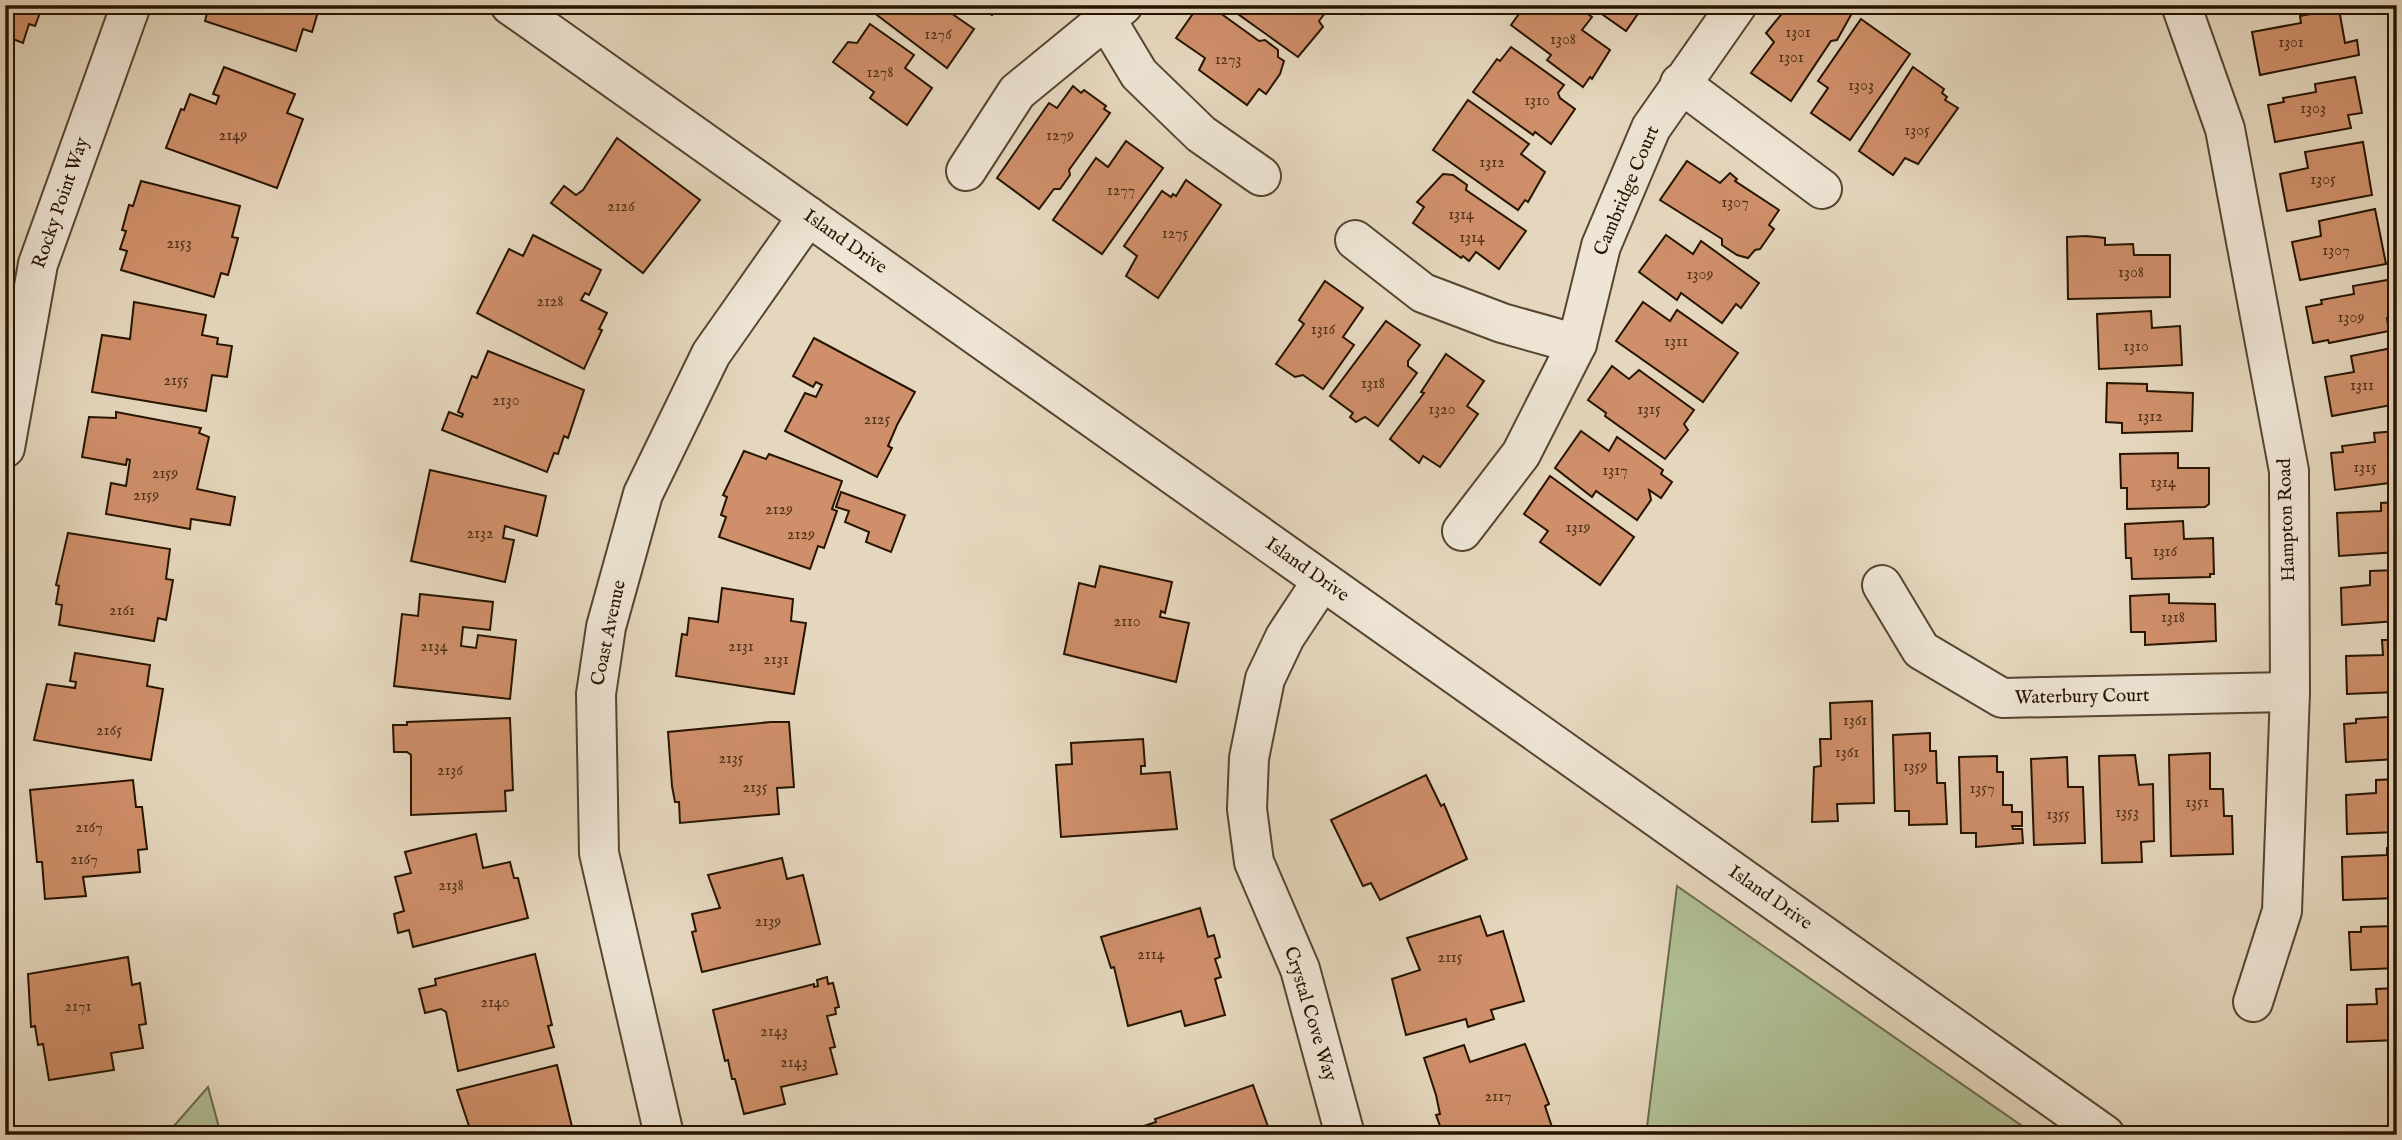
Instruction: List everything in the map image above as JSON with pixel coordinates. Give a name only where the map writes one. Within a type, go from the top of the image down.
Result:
[{"type":"street","name":"Rocky Point Way","points":[[5,448],[38,264],[131,5]]},
{"type":"street","name":"Island Drive","points":[[510,5],[2105,1135]]},
{"type":"street","name":"Cambridge Court","points":[[1462,531],[1521,454],[1577,344],[1601,246],[1651,128],[1737,5]]},
{"type":"street","name":"Hampton Road","points":[[2180,5],[2225,129],[2289,471],[2290,692],[2282,911],[2253,1002]]},
{"type":"street","points":[[966,172],[1017,92],[1114,12],[1139,74],[1200,134],[1261,176]]},
{"type":"street","points":[[1680,83],[1822,189]]},
{"type":"street","name":"Coast Avenue","points":[[664,1135],[599,853],[596,694],[606,627],[643,494],[705,366],[808,216]]},
{"type":"street","points":[[1355,240],[1423,293],[1502,323],[1577,344]]},
{"type":"street","name":"Crystal Cove Way","points":[[1322,580],[1285,637],[1265,679],[1249,758],[1247,809],[1254,862],[1300,969],[1345,1135]]},
{"type":"street","name":"Waterbury Court","points":[[1882,586],[1921,650],[2002,698],[2290,692]]},
{"type":"green space","points":[[1677,886],[2035,1135],[1646,1135]]},
{"type":"green space","points":[[208,1087],[221,1135],[166,1135]]},
{"type":"building","points":[[5,5],[43,5],[35,26],[29,24],[23,43],[5,36]]},
{"type":"building","points":[[209,5],[320,5],[312,32],[303,29],[296,51],[205,21]]},
{"type":"building","points":[[957,5],[951,13],[974,29],[947,68],[865,6]]},
{"type":"building","points":[[978,5],[999,5],[992,15]]},
{"type":"building","points":[[1199,5],[1209,5],[1259,41],[1265,40],[1278,50],[1278,57],[1284,61],[1280,74],[1266,94],[1259,89],[1247,105],[1199,70],[1205,58],[1176,38]]},
{"type":"building","points":[[1232,5],[1325,5],[1329,8],[1319,21],[1323,27],[1298,57],[1238,14],[1241,11]]},
{"type":"building","points":[[1350,5],[1367,5],[1361,14]]},
{"type":"building","points":[[1575,5],[1592,17],[1582,30],[1610,50],[1592,79],[1590,77],[1583,87],[1547,60],[1551,55],[1511,25],[1524,7]]},
{"type":"building","points":[[1589,5],[1644,5],[1626,31]]},
{"type":"building","points":[[1789,5],[1841,5],[1851,15],[1837,40],[1831,41],[1791,101],[1751,73],[1774,42],[1766,33]]},
{"type":"building","points":[[2339,9],[2345,43],[2357,40],[2359,55],[2260,75],[2252,32],[2301,23],[2300,16]]},
{"type":"building","points":[[1861,19],[1910,54],[1850,140],[1811,113],[1828,88],[1818,81]]},
{"type":"building","points":[[870,24],[914,55],[905,68],[932,88],[907,125],[870,98],[874,92],[833,62],[848,42],[857,43]]},
{"type":"building","points":[[1511,47],[1564,85],[1558,93],[1560,98],[1575,109],[1551,144],[1535,132],[1533,135],[1473,92],[1497,59],[1500,61]]},
{"type":"building","points":[[224,67],[295,94],[287,113],[303,119],[277,188],[166,148],[181,109],[184,110],[190,94],[216,104],[219,96],[213,94]]},
{"type":"building","points":[[1913,67],[1944,89],[1942,93],[1947,97],[1945,100],[1958,108],[1918,164],[1905,158],[1893,175],[1859,151]]},
{"type":"building","points":[[2355,77],[2362,113],[2348,115],[2351,128],[2275,142],[2268,105],[2284,102],[2283,98],[2316,92],[2315,84]]},
{"type":"building","points":[[1073,86],[1081,93],[1084,90],[1106,106],[1104,109],[1110,113],[1069,170],[1070,175],[1060,189],[1054,189],[1039,209],[997,178],[1049,103],[1057,108]]},
{"type":"building","points":[[1468,100],[1529,144],[1521,154],[1545,172],[1528,202],[1525,200],[1518,210],[1433,150]]},
{"type":"building","points":[[617,138],[700,200],[643,273],[551,203],[564,186],[576,195],[583,190]]},
{"type":"building","points":[[1126,141],[1163,168],[1102,254],[1053,220],[1096,158],[1108,167]]},
{"type":"building","points":[[2363,142],[2372,195],[2287,211],[2280,174],[2308,168],[2305,152]]},
{"type":"building","points":[[1687,161],[1720,183],[1730,173],[1737,179],[1735,181],[1779,210],[1769,225],[1774,229],[1760,249],[1755,250],[1748,258],[1737,255],[1722,245],[1722,239],[1660,200]]},
{"type":"building","points":[[1443,174],[1453,175],[1467,185],[1466,190],[1526,231],[1499,269],[1476,252],[1469,261],[1463,256],[1461,258],[1413,223],[1424,207],[1417,202]]},
{"type":"building","points":[[1186,180],[1221,205],[1158,298],[1126,276],[1137,256],[1124,246],[1162,191],[1171,197],[1173,194],[1176,196]]},
{"type":"building","points":[[141,181],[240,206],[232,237],[238,238],[228,275],[221,273],[214,297],[121,270],[127,251],[120,249],[126,231],[122,230],[129,205],[133,206]]},
{"type":"building","points":[[2375,209],[2386,264],[2300,280],[2292,242],[2321,236],[2319,221]]},
{"type":"building","points":[[533,235],[601,270],[589,295],[585,293],[581,300],[607,313],[584,369],[477,313],[509,249],[523,256]]},
{"type":"building","points":[[1666,235],[1693,254],[1701,241],[1759,283],[1741,308],[1736,304],[1722,323],[1681,293],[1677,300],[1639,272]]},
{"type":"building","points":[[2067,237],[2105,238],[2105,245],[2133,244],[2134,255],[2170,255],[2170,297],[2068,299]]},
{"type":"building","points":[[2393,279],[2397,316],[2387,318],[2389,331],[2329,343],[2328,340],[2313,343],[2306,307],[2322,304],[2321,300],[2354,294],[2353,286]]},
{"type":"building","points":[[1325,281],[1363,308],[1343,337],[1354,345],[1323,389],[1303,375],[1295,377],[1276,364],[1304,324],[1299,320]]},
{"type":"building","points":[[134,302],[206,315],[202,335],[218,338],[217,344],[232,346],[227,377],[212,375],[206,411],[92,392],[102,335],[130,339]]},
{"type":"building","points":[[1643,302],[1670,321],[1677,310],[1738,353],[1703,402],[1616,341]]},
{"type":"building","points":[[2151,311],[2152,328],[2180,326],[2182,365],[2099,369],[2097,314]]},
{"type":"building","points":[[1386,321],[1420,345],[1408,361],[1408,366],[1417,373],[1378,426],[1365,417],[1356,422],[1350,417],[1353,413],[1330,396]]},
{"type":"building","points":[[814,338],[915,392],[897,425],[888,446],[892,448],[877,477],[785,431],[805,393],[816,397],[822,385],[816,382],[813,387],[793,376]]},
{"type":"building","points":[[2397,347],[2397,404],[2332,416],[2325,377],[2354,372],[2351,356]]},
{"type":"building","points":[[488,351],[584,390],[568,438],[564,436],[558,454],[554,453],[547,472],[442,430],[449,412],[462,417],[463,414],[458,412],[472,376],[477,378]]},
{"type":"building","points":[[1446,354],[1484,381],[1467,406],[1478,414],[1440,467],[1423,456],[1419,463],[1390,439],[1424,393],[1421,392]]},
{"type":"building","points":[[1612,366],[1629,379],[1639,370],[1694,410],[1684,424],[1688,430],[1665,459],[1605,416],[1606,413],[1588,400]]},
{"type":"building","points":[[2107,383],[2147,384],[2147,391],[2193,393],[2192,431],[2122,433],[2122,423],[2106,422]]},
{"type":"building","points":[[116,412],[201,428],[199,433],[209,437],[197,489],[235,497],[230,525],[191,519],[190,529],[106,514],[111,483],[126,486],[130,460],[127,459],[126,465],[82,457],[89,417],[116,418]]},
{"type":"building","points":[[1581,431],[1609,451],[1617,437],[1663,470],[1661,474],[1672,482],[1661,498],[1649,490],[1651,500],[1637,520],[1596,491],[1592,497],[1555,468]]},
{"type":"building","points":[[2397,431],[2397,482],[2335,490],[2331,453],[2343,452],[2342,446],[2375,442],[2374,433]]},
{"type":"building","points":[[744,451],[766,459],[769,454],[842,481],[832,509],[837,511],[824,548],[818,546],[810,569],[719,537],[726,517],[721,515],[727,497],[723,495]]},
{"type":"building","points":[[2178,453],[2178,468],[2209,468],[2209,504],[2205,507],[2127,509],[2127,488],[2121,488],[2120,454]]},
{"type":"building","points":[[430,470],[546,496],[537,536],[505,526],[503,538],[514,540],[505,582],[411,561]]},
{"type":"building","points":[[1550,476],[1634,537],[1600,585],[1540,542],[1548,531],[1524,514]]},
{"type":"building","points":[[841,492],[905,515],[891,552],[866,542],[869,532],[845,522],[849,511],[836,507]]},
{"type":"building","points":[[2397,502],[2397,552],[2339,556],[2337,513],[2381,511],[2381,503]]},
{"type":"building","points":[[2183,521],[2184,539],[2213,538],[2214,574],[2210,574],[2210,577],[2132,579],[2131,558],[2126,558],[2125,524]]},
{"type":"building","points":[[68,533],[170,549],[166,579],[173,580],[166,620],[158,618],[154,641],[59,625],[62,605],[56,604],[59,586],[56,585]]},
{"type":"building","points":[[1100,566],[1172,582],[1165,613],[1161,611],[1160,617],[1189,623],[1176,682],[1064,654],[1079,583],[1095,587]]},
{"type":"building","points":[[2397,570],[2397,621],[2342,625],[2341,588],[2370,585],[2370,571]]},
{"type":"building","points":[[722,588],[793,599],[791,621],[806,623],[794,694],[676,676],[682,634],[687,635],[689,618],[718,622]]},
{"type":"building","points":[[420,594],[493,602],[490,630],[463,627],[461,646],[476,648],[478,635],[516,640],[510,699],[394,686],[402,614],[418,616]]},
{"type":"building","points":[[2169,594],[2169,603],[2215,604],[2216,641],[2145,645],[2145,632],[2131,632],[2130,596]]},
{"type":"building","points":[[2382,640],[2397,640],[2397,692],[2347,694],[2346,656],[2383,655]]},
{"type":"building","points":[[75,653],[150,665],[147,686],[163,689],[151,760],[34,740],[47,684],[75,688],[76,682],[70,681]]},
{"type":"building","points":[[1872,701],[1874,803],[1837,804],[1838,821],[1812,822],[1814,767],[1821,766],[1820,739],[1831,739],[1830,703]]},
{"type":"building","points":[[2388,709],[2397,709],[2397,759],[2346,762],[2344,724],[2356,723],[2356,719],[2388,717]]},
{"type":"building","points":[[510,718],[513,790],[505,791],[506,811],[411,815],[411,755],[407,752],[394,752],[393,725],[407,725],[407,722]]},
{"type":"building","points":[[789,722],[794,787],[777,788],[779,814],[680,823],[679,802],[675,802],[672,786],[668,732]]},
{"type":"building","points":[[1930,733],[1930,751],[1936,751],[1937,783],[1945,783],[1947,824],[1909,825],[1909,811],[1895,811],[1893,735]]},
{"type":"building","points":[[1143,739],[1145,766],[1141,766],[1141,774],[1170,772],[1177,829],[1061,837],[1056,765],[1072,764],[1071,743]]},
{"type":"building","points":[[2210,753],[2210,789],[2223,789],[2224,816],[2232,816],[2233,854],[2171,856],[2169,755]]},
{"type":"building","points":[[2135,755],[2139,785],[2153,784],[2154,841],[2141,842],[2142,862],[2102,863],[2099,756]]},
{"type":"building","points":[[1997,756],[1997,772],[2003,772],[2003,805],[2012,805],[2012,812],[2022,812],[2022,826],[2012,826],[2013,829],[2022,829],[2023,843],[1976,847],[1976,833],[1961,833],[1959,757]]},
{"type":"building","points":[[2067,757],[2068,787],[2083,787],[2085,843],[2034,845],[2031,759]]},
{"type":"building","points":[[1426,775],[1441,806],[1444,804],[1467,859],[1380,900],[1371,883],[1363,886],[1331,820]]},
{"type":"building","points":[[2397,779],[2397,832],[2347,834],[2346,795],[2376,793],[2376,780]]},
{"type":"building","points":[[133,780],[136,807],[142,807],[147,849],[138,850],[140,872],[83,877],[86,896],[45,899],[42,862],[37,862],[30,790]]},
{"type":"building","points":[[476,834],[483,868],[510,862],[514,878],[518,878],[528,918],[413,947],[409,930],[398,933],[394,914],[404,911],[395,877],[411,873],[405,852]]},
{"type":"building","points":[[2387,848],[2397,848],[2397,898],[2343,900],[2342,857],[2387,855]]},
{"type":"building","points":[[782,858],[787,879],[803,875],[820,944],[702,972],[692,932],[696,931],[692,914],[720,908],[708,875]]},
{"type":"building","points":[[1200,908],[1208,937],[1214,935],[1220,957],[1215,959],[1221,977],[1215,979],[1225,1015],[1185,1026],[1181,1011],[1128,1026],[1114,967],[1111,968],[1101,937]]},
{"type":"building","points":[[1480,916],[1487,936],[1503,931],[1524,1001],[1491,1010],[1494,1019],[1468,1027],[1466,1019],[1406,1035],[1392,979],[1420,970],[1407,938]]},
{"type":"building","points":[[2394,918],[2397,918],[2397,968],[2351,970],[2349,932],[2361,932],[2361,927],[2395,926]]},
{"type":"building","points":[[535,954],[552,1025],[548,1026],[554,1047],[458,1071],[446,1012],[441,1009],[425,1013],[419,989],[436,985],[435,979]]},
{"type":"building","points":[[128,957],[132,985],[140,983],[146,1024],[139,1025],[143,1048],[111,1053],[114,1070],[49,1080],[43,1044],[38,1045],[35,1026],[31,1027],[28,974]]},
{"type":"building","points":[[827,977],[828,984],[833,983],[839,1007],[835,1008],[836,1014],[827,1016],[835,1047],[830,1048],[837,1074],[781,1087],[785,1104],[744,1114],[735,1079],[732,1079],[728,1060],[725,1061],[713,1010],[814,984],[814,987],[818,986],[817,980]]},
{"type":"building","points":[[2397,988],[2397,1040],[2347,1042],[2347,1005],[2377,1004],[2376,989]]},
{"type":"building","points":[[1525,1044],[1549,1104],[1545,1106],[1554,1133],[1443,1134],[1436,1115],[1440,1114],[1436,1095],[1424,1058],[1464,1045],[1470,1062]]},
{"type":"building","points":[[557,1065],[574,1135],[472,1135],[457,1090]]},
{"type":"building","points":[[1253,1085],[1271,1135],[1137,1135],[1135,1129],[1156,1122],[1155,1119]]}]
